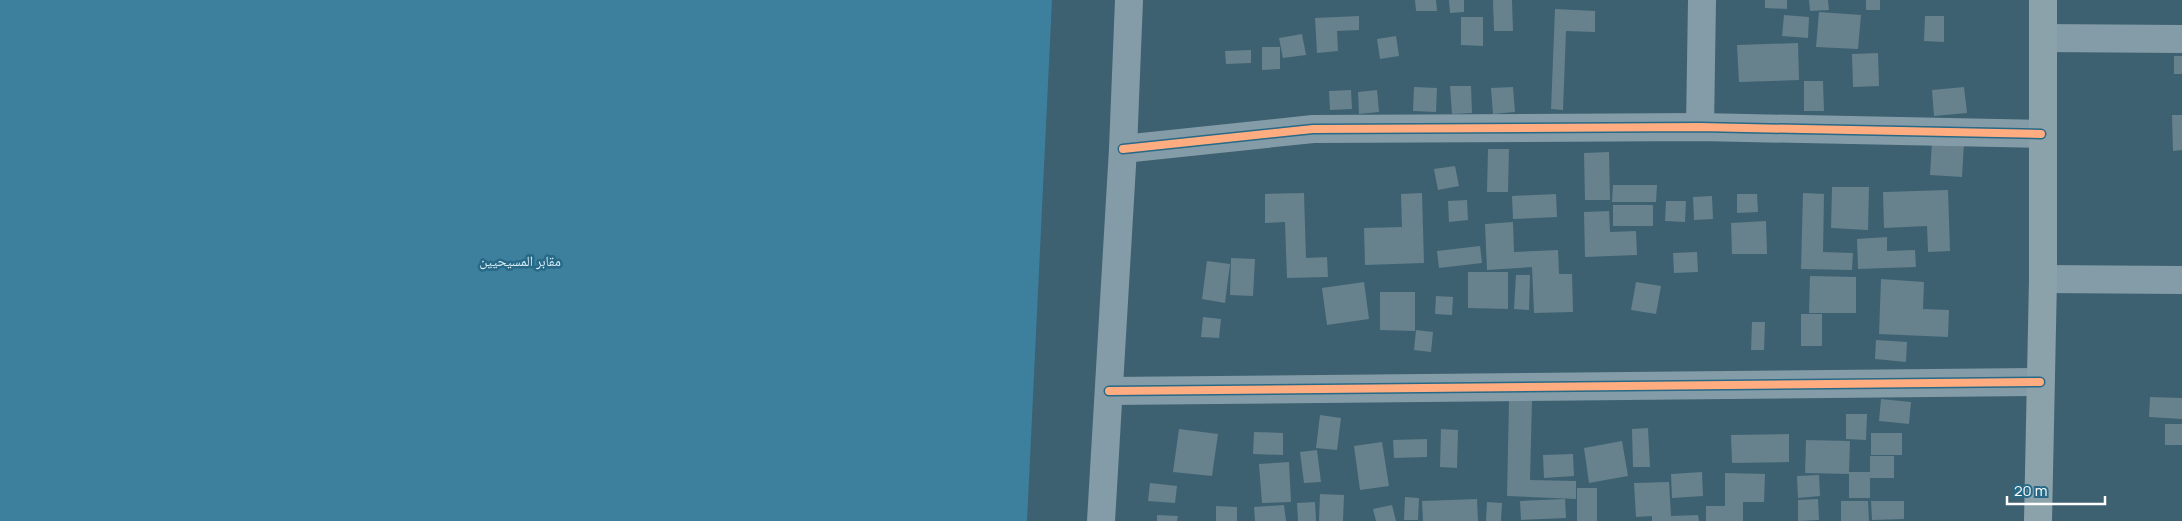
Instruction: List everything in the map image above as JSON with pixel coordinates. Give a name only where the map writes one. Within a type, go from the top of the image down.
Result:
[{"type":"street","points":[[1101,521],[1123,149],[1129,0]]},
{"type":"street","points":[[1700,127],[1702,0]]},
{"type":"street","points":[[2038,521],[2042,279],[2043,0]]},
{"type":"street","points":[[2042,38],[2182,39]]},
{"type":"street","points":[[1123,149],[1313,129],[1700,127],[2042,134]]},
{"type":"street","points":[[2042,279],[2182,280]]},
{"type":"street","points":[[1109,391],[2040,382]]},
{"type":"green space","name":"مقابر المسيحيين","points":[[0,0],[1052,0],[1027,521],[0,521]]},
{"type":"building","points":[[1415,0],[1436,0],[1437,11],[1416,11]]},
{"type":"building","points":[[1449,0],[1464,0],[1464,12],[1450,13]]},
{"type":"building","points":[[1493,0],[1512,0],[1513,31],[1494,31]]},
{"type":"building","points":[[1765,0],[1787,0],[1787,9],[1765,8]]},
{"type":"building","points":[[1809,0],[1828,0],[1829,10],[1810,11]]},
{"type":"building","points":[[1866,0],[1880,0],[1880,10],[1866,10]]},
{"type":"building","points":[[1555,9],[1595,11],[1595,32],[1566,31],[1563,110],[1551,109]]},
{"type":"building","points":[[1819,12],[1861,15],[1858,49],[1816,47]]},
{"type":"building","points":[[1784,15],[1809,17],[1808,38],[1782,36]]},
{"type":"building","points":[[1359,16],[1359,30],[1337,31],[1338,51],[1317,53],[1315,18]]},
{"type":"building","points":[[1925,16],[1944,16],[1944,42],[1924,41]]},
{"type":"building","points":[[1461,17],[1483,17],[1483,46],[1461,45]]},
{"type":"building","points":[[1302,34],[1306,55],[1283,58],[1279,38]]},
{"type":"building","points":[[1396,36],[1399,56],[1380,59],[1377,39]]},
{"type":"building","points":[[1798,43],[1799,80],[1739,82],[1737,45]]},
{"type":"building","points":[[1262,47],[1280,47],[1280,69],[1262,70]]},
{"type":"building","points":[[1251,50],[1251,63],[1226,64],[1225,51]]},
{"type":"building","points":[[1878,53],[1879,86],[1853,87],[1852,54]]},
{"type":"building","points":[[2174,56],[2182,56],[2182,74],[2174,74]]},
{"type":"building","points":[[1804,81],[1823,81],[1824,111],[1804,111]]},
{"type":"building","points":[[1450,86],[1471,86],[1472,113],[1452,114]]},
{"type":"building","points":[[1414,87],[1437,88],[1436,112],[1413,111]]},
{"type":"building","points":[[1513,87],[1515,112],[1493,114],[1491,88]]},
{"type":"building","points":[[1964,87],[1967,113],[1934,116],[1932,90]]},
{"type":"building","points":[[1351,90],[1352,109],[1330,110],[1329,91]]},
{"type":"building","points":[[1377,90],[1379,112],[1359,114],[1358,92]]},
{"type":"building","points":[[2172,115],[2182,115],[2182,150],[2173,151]]},
{"type":"building","points":[[1932,142],[1964,143],[1962,177],[1930,175]]},
{"type":"building","points":[[1488,149],[1509,149],[1508,192],[1487,192]]},
{"type":"building","points":[[1609,152],[1610,200],[1585,200],[1584,153]]},
{"type":"building","points":[[1455,166],[1459,186],[1438,190],[1434,169]]},
{"type":"building","points":[[1613,185],[1657,185],[1656,202],[1612,202]]},
{"type":"building","points":[[1832,187],[1869,187],[1868,230],[1831,228]]},
{"type":"building","points":[[1948,190],[1950,251],[1928,252],[1927,226],[1884,228],[1883,192]]},
{"type":"building","points":[[1304,193],[1306,258],[1327,257],[1328,277],[1287,278],[1285,222],[1265,223],[1265,194]]},
{"type":"building","points":[[1422,193],[1424,263],[1365,265],[1364,228],[1402,227],[1401,194]]},
{"type":"building","points":[[1803,193],[1824,194],[1823,252],[1853,253],[1852,270],[1801,269]]},
{"type":"building","points":[[1556,194],[1557,217],[1513,219],[1512,196]]},
{"type":"building","points":[[1737,194],[1757,194],[1758,212],[1737,213]]},
{"type":"building","points":[[1712,196],[1713,219],[1694,220],[1693,197]]},
{"type":"building","points":[[1467,200],[1468,220],[1449,222],[1448,201]]},
{"type":"building","points":[[1666,201],[1686,201],[1685,222],[1665,221]]},
{"type":"building","points":[[1613,205],[1653,205],[1653,226],[1613,226]]},
{"type":"building","points":[[1609,211],[1610,232],[1636,231],[1637,255],[1585,257],[1584,212]]},
{"type":"building","points":[[1766,221],[1767,254],[1732,254],[1731,223]]},
{"type":"building","points":[[1513,222],[1514,252],[1558,250],[1559,274],[1572,274],[1573,312],[1534,313],[1532,267],[1487,270],[1485,224]]},
{"type":"building","points":[[1887,237],[1887,251],[1915,250],[1916,267],[1858,269],[1857,239]]},
{"type":"building","points":[[1480,246],[1482,263],[1439,268],[1437,251]]},
{"type":"building","points":[[1697,252],[1698,272],[1674,273],[1673,253]]},
{"type":"building","points":[[1231,258],[1255,259],[1253,296],[1230,295]]},
{"type":"building","points":[[1207,261],[1230,264],[1225,303],[1202,299]]},
{"type":"building","points":[[1468,272],[1508,272],[1508,309],[1468,308]]},
{"type":"building","points":[[1516,275],[1530,275],[1529,310],[1514,309]]},
{"type":"building","points":[[1810,276],[1856,277],[1856,313],[1809,313]]},
{"type":"building","points":[[1881,279],[1924,282],[1923,309],[1949,310],[1948,337],[1879,334]]},
{"type":"building","points":[[1364,282],[1369,319],[1327,325],[1322,288]]},
{"type":"building","points":[[1636,282],[1661,286],[1656,314],[1631,310]]},
{"type":"building","points":[[1380,292],[1415,292],[1415,331],[1380,330]]},
{"type":"building","points":[[1436,296],[1453,297],[1452,315],[1435,314]]},
{"type":"building","points":[[1801,314],[1822,314],[1822,346],[1801,346]]},
{"type":"building","points":[[1203,317],[1221,319],[1219,338],[1201,337]]},
{"type":"building","points":[[1752,322],[1765,322],[1764,350],[1751,350]]},
{"type":"building","points":[[1416,330],[1433,332],[1431,352],[1414,350]]},
{"type":"building","points":[[1876,340],[1907,342],[1906,362],[1875,359]]},
{"type":"building","points":[[2150,397],[2182,398],[2182,419],[2149,417]]},
{"type":"building","points":[[1881,399],[1911,402],[1909,424],[1879,421]]},
{"type":"building","points":[[1509,400],[1532,401],[1530,480],[1576,481],[1576,499],[1507,496]]},
{"type":"building","points":[[1846,414],[1867,414],[1866,440],[1846,439]]},
{"type":"building","points":[[1320,415],[1341,418],[1337,450],[1316,448]]},
{"type":"building","points":[[2165,424],[2182,424],[2182,445],[2165,445]]},
{"type":"building","points":[[1648,428],[1650,467],[1633,467],[1632,429]]},
{"type":"building","points":[[1179,429],[1218,434],[1212,476],[1173,472]]},
{"type":"building","points":[[1441,429],[1458,430],[1457,468],[1440,467]]},
{"type":"building","points":[[1254,432],[1283,433],[1283,455],[1253,454]]},
{"type":"building","points":[[1871,433],[1902,433],[1902,455],[1871,455]]},
{"type":"building","points":[[1789,434],[1789,462],[1732,463],[1731,435]]},
{"type":"building","points":[[1427,439],[1427,457],[1394,458],[1393,440]]},
{"type":"building","points":[[1806,440],[1850,441],[1849,472],[1870,472],[1870,456],[1894,456],[1894,478],[1870,478],[1870,498],[1849,498],[1849,474],[1805,473]]},
{"type":"building","points":[[1622,441],[1628,476],[1589,483],[1584,448]]},
{"type":"building","points":[[1382,442],[1389,486],[1360,490],[1354,446]]},
{"type":"building","points":[[1317,450],[1321,482],[1304,483],[1300,452]]},
{"type":"building","points":[[1573,454],[1574,476],[1544,478],[1543,455]]},
{"type":"building","points":[[1289,462],[1291,502],[1262,503],[1259,464]]},
{"type":"building","points":[[1702,472],[1703,496],[1672,498],[1671,474]]},
{"type":"building","points":[[1725,473],[1765,474],[1764,502],[1743,502],[1743,521],[1706,521],[1706,506],[1725,506]]},
{"type":"building","points":[[1819,475],[1820,496],[1798,498],[1797,476]]},
{"type":"building","points":[[1669,482],[1671,516],[1698,515],[1699,521],[1652,521],[1652,516],[1636,517],[1634,483]]},
{"type":"building","points":[[1150,483],[1177,486],[1175,503],[1148,501]]},
{"type":"building","points":[[1577,488],[1597,488],[1597,521],[1577,521]]},
{"type":"building","points":[[1320,494],[1344,495],[1343,521],[1319,521]]},
{"type":"building","points":[[1405,497],[1419,498],[1418,520],[1404,520]]},
{"type":"building","points":[[1477,499],[1478,521],[1423,521],[1422,501]]},
{"type":"building","points":[[1565,499],[1566,518],[1521,520],[1520,501]]},
{"type":"building","points":[[1818,499],[1819,520],[1798,521],[1798,500]]},
{"type":"building","points":[[1841,501],[1868,501],[1869,521],[1841,521]]},
{"type":"building","points":[[1871,501],[1904,501],[1904,519],[1872,520]]},
{"type":"building","points":[[1315,502],[1316,521],[1298,521],[1297,503]]},
{"type":"building","points":[[1487,502],[1502,503],[1501,521],[1486,521]]},
{"type":"building","points":[[1284,505],[1286,521],[1255,521],[1254,507]]},
{"type":"building","points":[[1392,505],[1396,521],[1376,521],[1373,509]]},
{"type":"building","points":[[1216,506],[1237,507],[1237,521],[1216,521]]},
{"type":"building","points":[[1157,515],[1178,516],[1177,521],[1157,521]]},
{"type":"cycle path","points":[[1123,149],[1313,129],[1700,127],[2041,134]]},
{"type":"cycle path","points":[[1109,391],[2040,382]]}]
